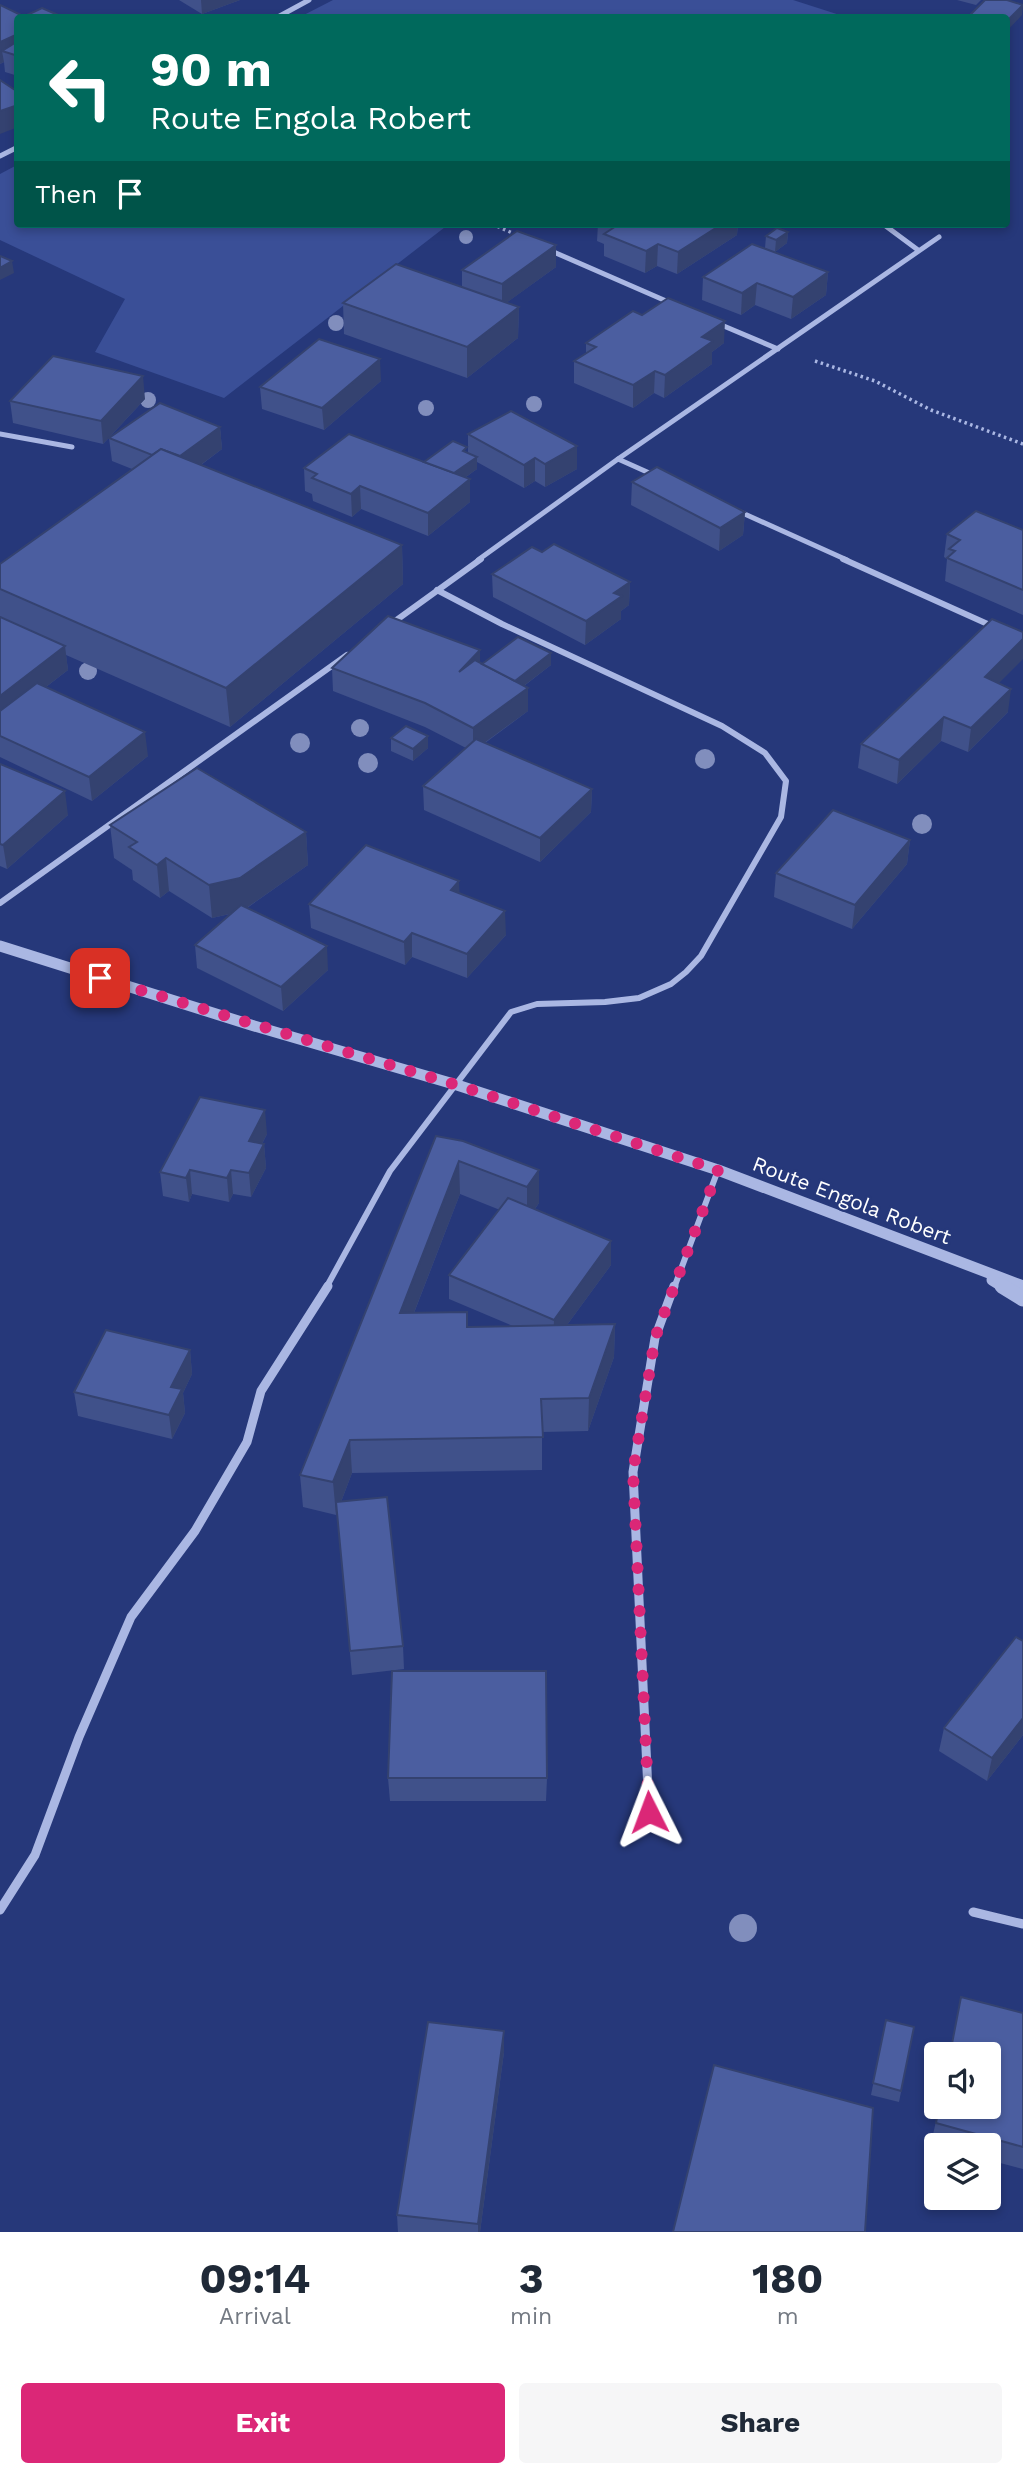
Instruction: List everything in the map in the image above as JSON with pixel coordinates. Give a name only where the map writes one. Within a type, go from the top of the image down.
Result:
[{"type":"street","points":[[283,14],[309,0]]},
{"type":"street","points":[[888,228],[918,250]]},
{"type":"street","points":[[380,631],[618,459],[939,237]]},
{"type":"street","points":[[529,241],[681,308]]},
{"type":"street","points":[[718,323],[778,349]]},
{"type":"street","points":[[0,434],[72,447]]},
{"type":"street","points":[[618,459],[668,481]]},
{"type":"street","points":[[732,508],[992,626]]},
{"type":"street","points":[[0,1910],[35,1855],[79,1737],[131,1617],[195,1531],[247,1442],[261,1391],[332,1279],[390,1171],[511,1012],[523,1006],[638,1000],[668,988],[687,972],[701,956],[781,817],[786,782],[765,753],[722,726],[437,590]]},
{"type":"street","points":[[0,903],[357,648]]},
{"type":"street","name":"Route Engola Robert","points":[[0,946],[251,1025],[457,1085],[718,1170],[1023,1286]]},
{"type":"street","points":[[649,1812],[633,1472],[655,1338],[718,1170]]},
{"type":"street","name":"Route Engola Robert","points":[[968,1265],[1023,1299]]},
{"type":"street","points":[[973,1912],[1023,1923]]},
{"type":"path","points":[[501,228],[529,241]]},
{"type":"path","points":[[759,362],[813,360],[875,381],[931,410],[1023,444]]},
{"type":"shaded area","points":[[333,0],[793,0],[837,14],[306,14]]},
{"type":"shaded area","points":[[14,167],[14,228],[444,228],[224,398],[95,352],[125,299],[0,240],[0,174]]},
{"type":"building","points":[[985,0],[1007,0],[1023,5],[1010,18],[1010,14],[971,14]]},
{"type":"building","points":[[0,5],[19,14],[14,14],[14,36],[0,42]]},
{"type":"building","points":[[42,8],[56,14],[29,14]]},
{"type":"building","points":[[14,44],[14,55],[2,51]]},
{"type":"building","points":[[0,80],[14,89],[14,106],[0,111]]},
{"type":"building","points":[[613,228],[716,228],[678,252],[658,244],[646,251],[604,234]]},
{"type":"building","points":[[777,228],[788,232],[776,240],[766,236]]},
{"type":"building","points":[[517,231],[556,245],[502,284],[462,270]]},
{"type":"building","points":[[752,244],[828,272],[793,297],[757,283],[742,293],[703,277]]},
{"type":"building","points":[[0,256],[12,261],[0,268]]},
{"type":"building","points":[[396,264],[519,307],[467,347],[343,303]]},
{"type":"building","points":[[668,298],[725,321],[702,337],[713,341],[665,375],[655,371],[633,385],[574,361],[596,347],[586,343],[633,311],[642,315]]},
{"type":"building","points":[[319,339],[380,359],[322,408],[260,387]]},
{"type":"building","points":[[53,356],[143,376],[101,421],[10,401]]},
{"type":"building","points":[[160,403],[220,427],[180,456],[161,449],[152,455],[109,438]]},
{"type":"building","points":[[511,411],[577,446],[545,464],[535,458],[524,465],[468,434]]},
{"type":"building","points":[[349,434],[470,479],[428,513],[360,486],[351,494],[312,478],[317,474],[304,468]]},
{"type":"building","points":[[453,441],[467,447],[463,451],[477,457],[454,473],[424,462]]},
{"type":"building","points":[[161,449],[402,545],[226,688],[0,589],[0,564]]},
{"type":"building","points":[[657,467],[745,512],[720,528],[632,482]]},
{"type":"building","points":[[976,511],[1023,530],[1023,590],[947,558],[955,551],[949,549],[960,540],[947,534]]},
{"type":"building","points":[[554,544],[630,582],[614,593],[622,596],[586,621],[492,574],[532,547],[542,552]]},
{"type":"building","points":[[388,616],[480,650],[459,672],[475,660],[528,688],[473,728],[425,703],[332,668]]},
{"type":"building","points":[[0,617],[65,646],[0,696]]},
{"type":"building","points":[[992,619],[1023,632],[1023,639],[985,677],[1011,689],[971,728],[944,717],[899,760],[861,744]]},
{"type":"building","points":[[518,637],[551,653],[515,681],[482,664]]},
{"type":"building","points":[[37,683],[145,732],[89,777],[0,736],[0,711]]},
{"type":"building","points":[[406,726],[428,736],[413,749],[391,738]]},
{"type":"building","points":[[476,739],[592,789],[540,838],[423,786]]},
{"type":"building","points":[[0,764],[65,791],[3,845],[0,844]]},
{"type":"building","points":[[197,768],[306,832],[240,878],[209,885],[166,858],[157,865],[129,847],[137,842],[110,825]]},
{"type":"building","points":[[833,810],[910,840],[855,905],[776,873]]},
{"type":"building","points":[[366,845],[459,881],[451,890],[505,911],[467,954],[412,933],[404,942],[309,904]]},
{"type":"building","points":[[241,905],[327,946],[281,987],[195,945]]},
{"type":"building","points":[[200,1097],[265,1110],[249,1141],[264,1144],[249,1173],[231,1170],[227,1178],[190,1170],[186,1178],[160,1172]]},
{"type":"building","points":[[436,1136],[463,1141],[539,1170],[527,1187],[459,1161],[400,1313],[467,1312],[467,1327],[615,1324],[589,1398],[541,1399],[543,1437],[350,1440],[333,1482],[300,1475]]},
{"type":"building","points":[[508,1198],[611,1241],[554,1320],[449,1275]]},
{"type":"building","points":[[106,1330],[190,1350],[171,1387],[182,1389],[169,1415],[74,1392]]},
{"type":"building","points":[[387,1497],[403,1646],[350,1651],[336,1502]]},
{"type":"building","points":[[1016,1637],[1023,1641],[1023,1718],[992,1758],[944,1728]]},
{"type":"building","points":[[392,1671],[546,1671],[547,1778],[388,1778]]},
{"type":"building","points":[[961,1997],[1023,2013],[1023,2147],[1001,2141],[1001,2133],[972,2133],[936,2123],[937,2119],[1001,2119],[1001,2042],[952,2042]]},
{"type":"building","points":[[886,2020],[914,2027],[901,2091],[873,2083]]},
{"type":"building","points":[[428,2022],[504,2031],[478,2224],[397,2215]]},
{"type":"building","points":[[714,2065],[873,2108],[865,2232],[673,2232]]},
{"type":"route","points":[[100,978],[457,1085],[718,1170],[655,1338],[633,1472],[649,1812]]}]
